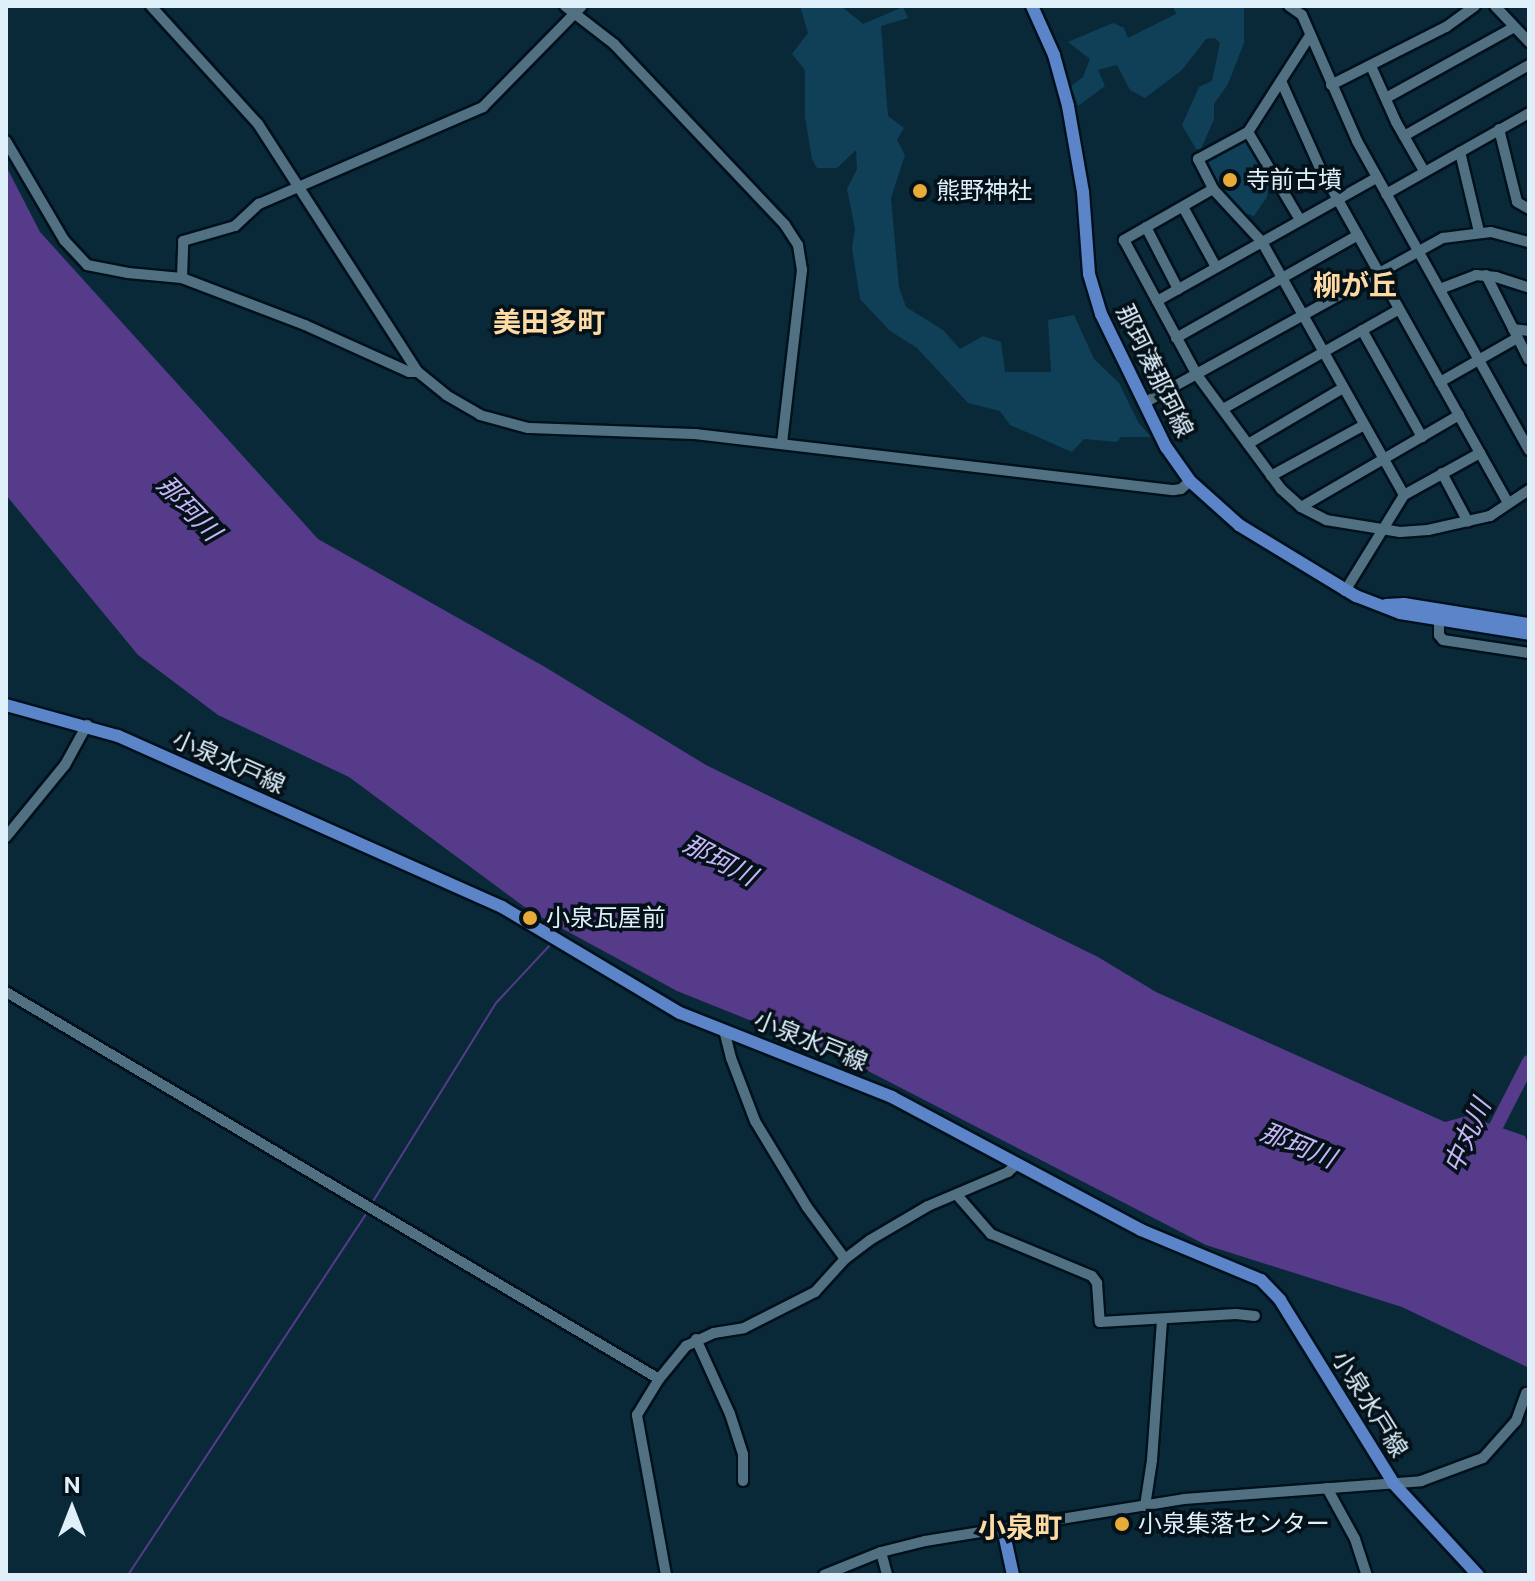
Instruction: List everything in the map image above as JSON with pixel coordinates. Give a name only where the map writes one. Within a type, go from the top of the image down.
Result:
[{"type":"main road","name":"那珂湊那珂線","points":[[1032,6],[1054,55],[1068,106],[1080,174],[1087,255],[1094,292],[1109,335],[1166,447],[1190,481],[1239,525],[1345,591],[1400,613],[1529,634]]},
{"type":"main road","name":"那珂湊那珂線","points":[[1383,605],[1404,604],[1529,624]]},
{"type":"main road","name":"小泉水戸線","points":[[6,705],[87,725],[502,907],[647,997],[892,1097],[1141,1230],[1267,1284],[1394,1484],[1478,1575]]},
{"type":"main road","points":[[1003,1529],[1013,1575]]},
{"type":"street","points":[[151,6],[258,124],[418,372],[461,405],[513,426],[661,433],[782,444],[1174,490],[1181,489],[1190,481]]},
{"type":"street","points":[[565,6],[579,10],[614,44],[785,225],[798,245],[802,270],[782,444]]},
{"type":"street","points":[[1289,6],[1302,15],[1309,37],[1376,178],[1529,450]]},
{"type":"street","points":[[1331,85],[1446,27],[1475,6]]},
{"type":"street","points":[[1495,6],[1529,42]]},
{"type":"street","points":[[182,278],[183,241],[235,226],[259,204],[483,107],[579,10]]},
{"type":"street","points":[[1386,98],[1513,28]]},
{"type":"street","points":[[1309,37],[1248,132],[1198,159],[1213,189],[1262,242],[1404,495]]},
{"type":"street","points":[[1404,136],[1529,65]]},
{"type":"street","points":[[1371,66],[1424,171]]},
{"type":"street","points":[[1281,81],[1319,166],[1508,503]]},
{"type":"street","points":[[1386,194],[1529,113]]},
{"type":"street","points":[[1499,129],[1517,202],[1529,209]]},
{"type":"street","points":[[1248,132],[1300,220]]},
{"type":"street","points":[[6,141],[64,240],[87,265],[182,278],[305,325],[409,372],[418,372]]},
{"type":"street","points":[[1460,152],[1479,232]]},
{"type":"street","points":[[1157,301],[1376,178]]},
{"type":"street","points":[[1213,189],[1124,240],[1197,375],[1271,476],[1301,507],[1326,520],[1384,531],[1415,532],[1490,516],[1529,490]]},
{"type":"street","points":[[1183,207],[1216,267]]},
{"type":"street","points":[[1146,227],[1178,289]]},
{"type":"street","points":[[1144,403],[1443,238],[1479,232],[1502,234],[1529,242]]},
{"type":"street","points":[[1176,338],[1358,235]]},
{"type":"street","points":[[1440,289],[1465,277],[1486,275],[1529,288]]},
{"type":"street","points":[[1486,275],[1529,360]]},
{"type":"street","points":[[1223,409],[1398,310]]},
{"type":"street","points":[[1362,330],[1422,437]]},
{"type":"street","points":[[1440,382],[1515,333],[1529,331]]},
{"type":"street","points":[[1248,444],[1343,388]]},
{"type":"street","points":[[1301,507],[1459,415]]},
{"type":"street","points":[[1271,476],[1364,425]]},
{"type":"street","points":[[1345,591],[1404,495],[1480,453]]},
{"type":"street","points":[[1442,473],[1468,522]]},
{"type":"street","points":[[1439,620],[1439,635],[1443,640],[1529,653]]},
{"type":"street","points":[[6,837],[65,765],[87,725]]},
{"type":"street","points":[[6,992],[659,1379]]},
{"type":"street","points":[[724,1030],[731,1058],[755,1121],[807,1207],[845,1259]]},
{"type":"street","points":[[666,1575],[636,1421],[639,1406],[659,1379],[696,1339],[744,1328],[815,1292],[845,1259],[928,1206],[1008,1172],[1017,1164]]},
{"type":"street","points":[[957,1195],[991,1234],[1095,1278],[1100,1322],[1236,1314],[1255,1316]]},
{"type":"street","points":[[1145,1506],[1152,1460],[1162,1319]]},
{"type":"street","points":[[696,1339],[743,1454],[743,1481]]},
{"type":"street","points":[[824,1575],[881,1552],[1145,1506],[1220,1495],[1421,1481],[1483,1458],[1516,1421],[1526,1393]]},
{"type":"street","points":[[1327,1488],[1355,1539],[1367,1575]]},
{"type":"street","points":[[881,1552],[887,1575]]},
{"type":"shaded area","points":[[800,6],[841,6],[863,24],[903,7],[908,18],[881,26],[888,116],[904,128],[897,140],[905,155],[891,198],[899,287],[906,307],[943,330],[960,349],[983,336],[1001,342],[1005,372],[1051,372],[1048,320],[1074,315],[1094,359],[1119,383],[1138,422],[1151,437],[1121,437],[1117,442],[1084,439],[1072,452],[1010,425],[1000,411],[968,403],[917,348],[890,331],[860,299],[852,248],[855,229],[847,189],[857,169],[856,150],[837,168],[817,168],[812,159],[805,117],[805,70],[792,54],[808,33]]},
{"type":"shaded area","points":[[1173,6],[1244,6],[1244,43],[1228,84],[1214,104],[1214,119],[1201,149],[1196,149],[1182,125],[1199,87],[1212,81],[1220,43],[1215,38],[1206,39],[1182,70],[1145,98],[1130,90],[1117,65],[1098,70],[1105,86],[1078,106],[1071,86],[1083,77],[1090,59],[1068,42],[1113,23],[1124,28],[1128,38],[1176,14]]},
{"type":"shaded area","points":[[1244,139],[1250,142],[1269,177],[1267,197],[1254,216],[1238,211],[1206,165],[1208,159]]},
{"type":"water","name":"那珂川","points":[[6,166],[40,232],[318,539],[545,667],[706,765],[1098,957],[1156,992],[1445,1122],[1467,1116],[1525,1136],[1529,1146],[1529,1368],[1402,1307],[1206,1245],[839,1056],[677,991],[530,911],[349,777],[218,715],[138,655],[6,495]]},
{"type":"waterway","points":[[372,1203],[496,1003],[552,943]]},
{"type":"waterway","name":"中丸川","points":[[1488,1142],[1529,1062]]},
{"type":"waterway","points":[[128,1575],[367,1212]]},
{"type":"place","name":"寺前古墳","points":[[1230,180]]},
{"type":"place","name":"熊野神社","points":[[920,191]]},
{"type":"place","name":"小泉瓦屋前","points":[[530,918]]},
{"type":"place","name":"小泉集落センター","points":[[1122,1524]]},
{"type":"district","name":"柳が丘","points":[[1355,285]]},
{"type":"district","name":"美田多町","points":[[549,322]]},
{"type":"district","name":"小泉町","points":[[1020,1527]]}]
